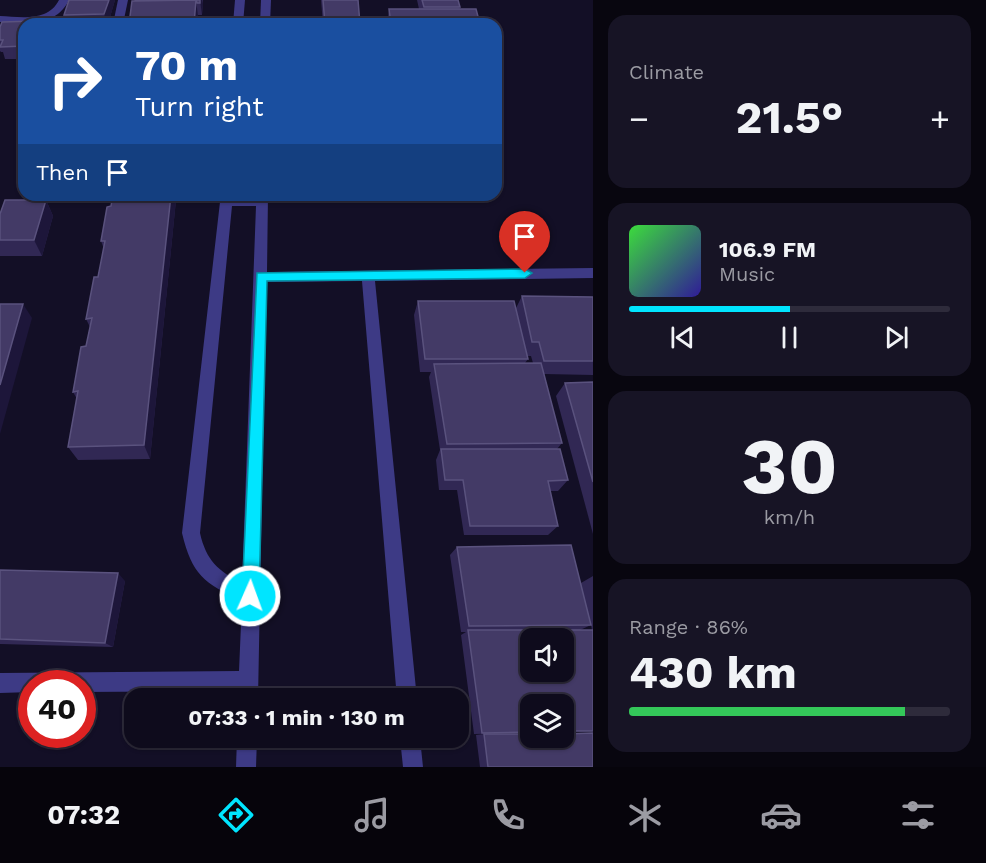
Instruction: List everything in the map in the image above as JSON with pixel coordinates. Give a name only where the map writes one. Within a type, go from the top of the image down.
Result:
[{"type":"street","points":[[0,19],[50,16],[59,11],[63,0]]},
{"type":"street","points":[[119,18],[123,0]]},
{"type":"street","points":[[238,18],[240,0]]},
{"type":"street","points":[[266,0],[266,18]]},
{"type":"street","points":[[235,201],[226,202],[191,533],[195,551],[214,579],[250,596]]},
{"type":"street","points":[[248,688],[262,201]]},
{"type":"street","points":[[261,277],[593,273]]},
{"type":"street","points":[[368,275],[406,688]]},
{"type":"street","points":[[0,683],[177,688]]},
{"type":"street","points":[[246,767],[247,748]]},
{"type":"street","points":[[411,748],[413,767]]},
{"type":"building","points":[[69,0],[109,0],[104,14],[64,15]]},
{"type":"building","points":[[136,0],[187,0],[135,1]]},
{"type":"building","points":[[196,0],[194,18],[130,18],[132,1]]},
{"type":"building","points":[[323,0],[358,0],[360,18],[324,18]]},
{"type":"building","points":[[422,0],[458,0],[460,7],[424,7]]},
{"type":"building","points":[[389,9],[476,9],[478,18],[390,18]]},
{"type":"building","points":[[2,22],[18,22],[18,46],[0,47],[3,40],[0,40]]},
{"type":"building","points":[[5,200],[46,201],[34,240],[0,240],[0,214]]},
{"type":"building","points":[[112,201],[170,201],[144,445],[68,447],[78,391],[73,392],[81,347],[86,346],[92,318],[86,319],[94,277],[98,277],[105,241],[101,241],[107,207],[111,206]]},
{"type":"building","points":[[522,296],[593,297],[593,361],[544,361],[539,342],[532,342]]},
{"type":"building","points":[[418,301],[514,301],[528,359],[425,359]]},
{"type":"building","points":[[0,304],[23,304],[0,385]]},
{"type":"building","points":[[541,363],[562,443],[447,444],[434,364]]},
{"type":"building","points":[[593,382],[593,482],[565,383]]},
{"type":"building","points":[[441,449],[560,449],[568,480],[548,481],[558,526],[470,526],[463,480],[445,480]]},
{"type":"building","points":[[571,545],[591,625],[469,626],[457,547]]},
{"type":"building","points":[[0,570],[118,573],[105,643],[0,639]]},
{"type":"building","points":[[468,630],[520,630],[520,682],[574,682],[574,630],[593,630],[593,731],[574,731],[574,694],[520,694],[520,732],[482,733]]},
{"type":"building","points":[[593,733],[593,767],[488,767],[484,734],[520,734],[520,748],[574,748],[574,734]]},
{"type":"route","points":[[250,596],[261,277],[525,273]]}]
